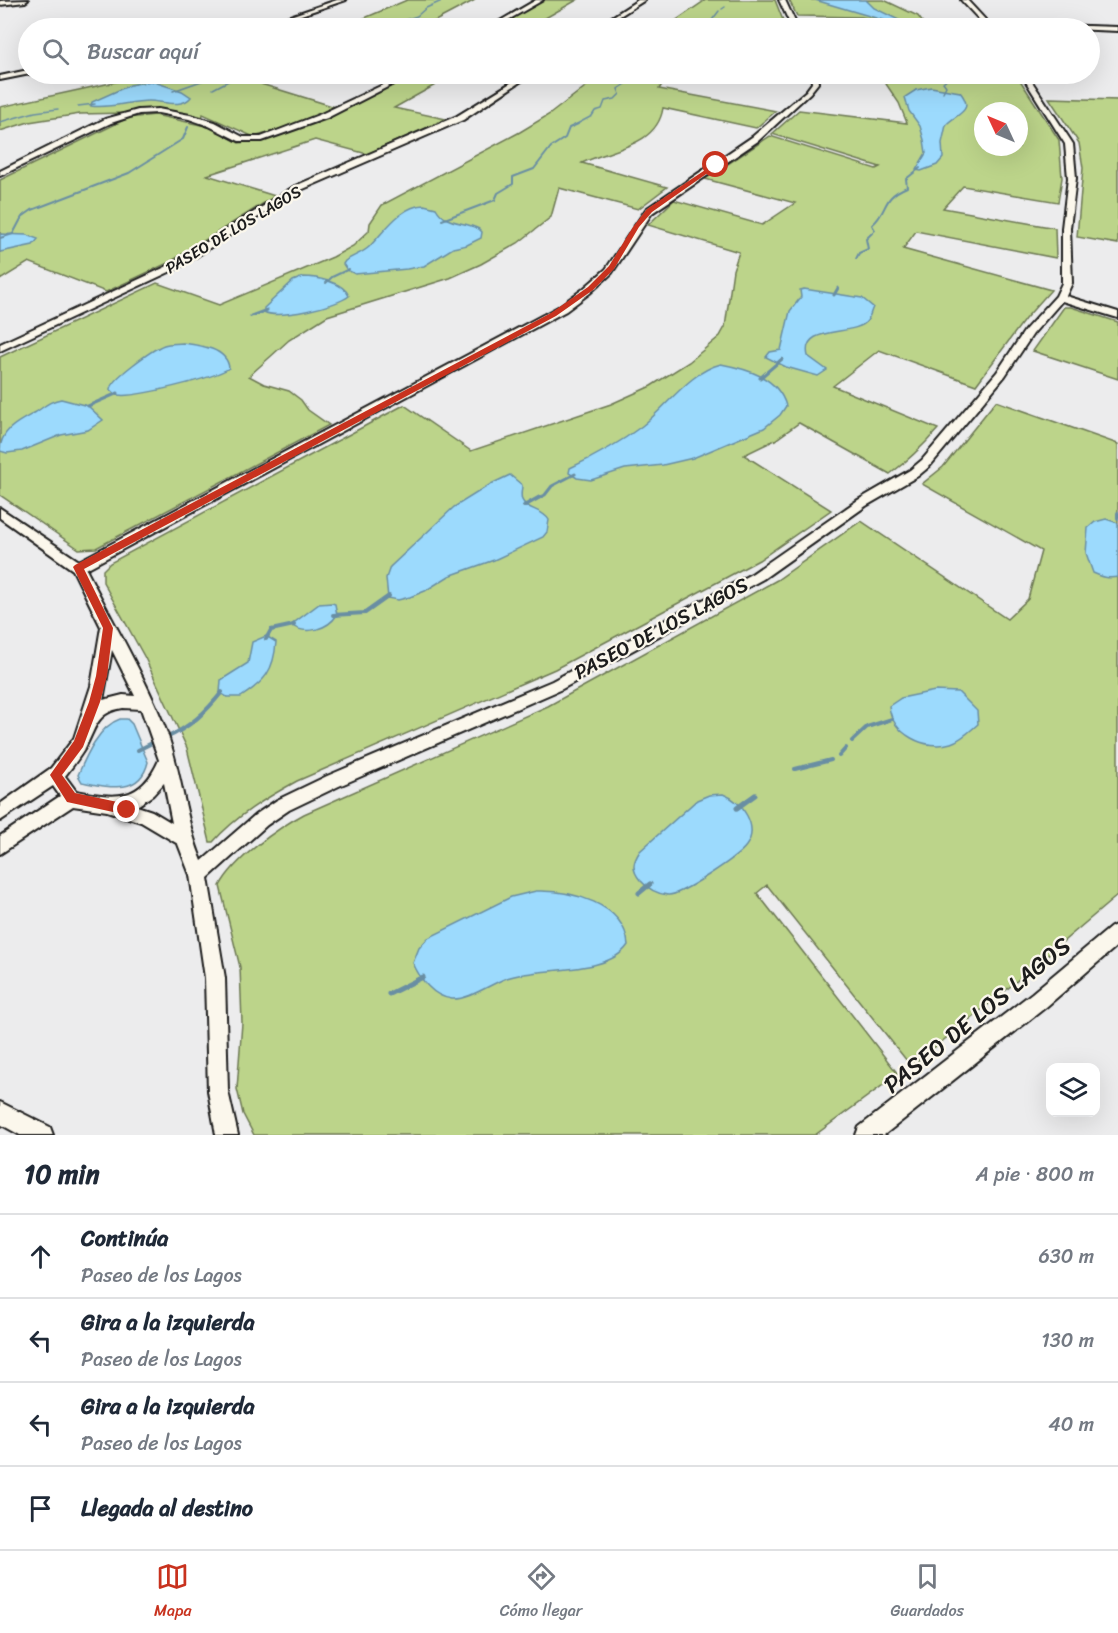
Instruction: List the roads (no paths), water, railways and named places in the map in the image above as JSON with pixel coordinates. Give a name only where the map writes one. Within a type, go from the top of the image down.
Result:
[{"type":"street","points":[[0,3],[25,0]]},
{"type":"street","points":[[289,18],[344,0]]},
{"type":"street","points":[[508,18],[540,0]]},
{"type":"street","points":[[614,18],[642,0]]},
{"type":"street","points":[[783,0],[791,18]]},
{"type":"street","points":[[964,0],[981,18]]},
{"type":"street","points":[[1100,28],[1118,29]]},
{"type":"street","points":[[0,78],[18,74]]},
{"type":"street","points":[[0,174],[108,121],[138,112],[158,111],[190,117],[212,124],[242,139],[262,139],[310,122],[389,84]]},
{"type":"street","name":"PASEO DE LOS LAGOS","points":[[0,348],[175,266],[298,188],[451,122],[514,84]]},
{"type":"street","points":[[78,567],[543,321],[571,303],[612,268],[636,227],[649,211],[755,139],[814,84]]},
{"type":"street","name":"PASEO DE LOS LAGOS","points":[[199,874],[261,820],[283,805],[333,781],[557,685],[758,576],[862,503],[914,473],[940,449],[1000,374],[1029,332],[1060,297],[1067,283],[1069,273],[1065,240],[1072,178],[1070,152],[1064,133],[1031,84]]},
{"type":"street","points":[[1060,297],[1118,315]]},
{"type":"street","points":[[0,512],[78,567],[147,704],[167,760],[184,839],[199,874],[215,978],[218,1091],[227,1135]]},
{"type":"street","points":[[0,813],[56,775],[79,744],[101,676],[108,628]]},
{"type":"street","points":[[88,721],[95,713],[111,703],[133,700],[147,704]]},
{"type":"street","points":[[106,804],[122,804],[143,794],[162,774],[167,760]]},
{"type":"street","points":[[56,775],[71,798]]},
{"type":"street","points":[[0,846],[71,798],[106,804],[146,816],[184,839]]},
{"type":"street","name":"PASEO DE LOS LAGOS","points":[[867,1135],[1039,1000],[1118,933]]},
{"type":"street","points":[[0,1113],[42,1135]]},
{"type":"water","points":[[815,0],[866,0],[874,8],[895,18],[876,18]]},
{"type":"water","points":[[160,84],[182,91],[191,97],[177,104],[149,101],[91,106],[92,102],[130,85]]},
{"type":"water","points":[[931,87],[960,92],[966,104],[962,112],[946,125],[942,143],[943,158],[937,165],[921,171],[916,170],[926,153],[924,140],[920,126],[909,111],[905,97],[916,90]]},
{"type":"water","points":[[424,205],[436,208],[445,218],[479,229],[482,232],[481,238],[467,245],[453,248],[424,266],[355,274],[347,270],[343,264],[345,261],[367,249],[400,215],[415,206]]},
{"type":"water","points":[[0,234],[27,235],[38,239],[33,245],[0,252]]},
{"type":"water","points":[[303,277],[322,279],[336,284],[342,287],[349,296],[333,304],[307,311],[282,314],[264,312],[264,308],[293,281]]},
{"type":"water","points":[[800,290],[862,298],[873,307],[869,318],[861,326],[830,332],[812,339],[808,346],[808,356],[827,370],[818,376],[786,367],[766,357],[770,352],[781,350],[790,311],[801,297]]},
{"type":"water","points":[[183,343],[218,352],[227,361],[229,368],[192,382],[140,393],[118,395],[110,390],[116,379],[151,352],[164,345]]},
{"type":"water","points":[[721,364],[751,372],[769,381],[782,396],[786,406],[780,415],[764,428],[693,458],[663,465],[625,469],[591,480],[577,478],[569,473],[570,468],[607,449],[642,426],[699,374]]},
{"type":"water","points":[[61,399],[88,406],[103,420],[88,430],[61,435],[22,451],[7,453],[0,451],[7,431],[48,404]]},
{"type":"water","points":[[510,475],[522,485],[521,496],[524,503],[549,520],[547,532],[543,537],[494,560],[449,576],[425,591],[410,597],[398,600],[388,598],[386,578],[390,567],[454,507]]},
{"type":"water","points":[[1106,519],[1118,523],[1118,577],[1111,578],[1093,573],[1086,553],[1088,528],[1095,522]]},
{"type":"water","points":[[319,604],[335,604],[337,615],[328,624],[310,630],[291,625]]},
{"type":"water","points":[[266,636],[276,642],[273,661],[267,674],[241,697],[227,697],[220,693],[221,680],[248,663],[252,642]]},
{"type":"water","points":[[935,691],[958,692],[977,711],[978,724],[962,738],[951,743],[931,745],[911,738],[896,725],[891,716],[889,706],[901,698]]},
{"type":"water","points":[[120,719],[127,719],[132,724],[148,762],[144,773],[130,785],[121,787],[82,782],[78,775],[94,742],[106,728]]},
{"type":"water","points":[[723,794],[737,802],[747,816],[751,831],[746,846],[708,875],[674,894],[660,893],[646,886],[634,869],[640,851],[697,800],[709,795]]},
{"type":"water","points":[[536,891],[564,893],[594,902],[607,909],[625,931],[628,945],[618,955],[605,962],[572,969],[521,974],[459,999],[439,995],[423,981],[413,963],[419,948],[428,938],[511,897]]},
{"type":"waterway","points":[[411,18],[444,0]]},
{"type":"waterway","points":[[714,18],[719,11]]},
{"type":"waterway","points":[[173,91],[193,84]]},
{"type":"waterway","points":[[213,89],[222,84]]},
{"type":"waterway","points":[[575,125],[592,116],[595,111],[602,109],[605,101],[615,99],[620,94],[618,89],[626,84]]},
{"type":"waterway","points":[[943,92],[946,86],[944,84]]},
{"type":"waterway","points":[[78,106],[95,104]]},
{"type":"waterway","points":[[0,122],[35,112],[58,109]]},
{"type":"waterway","points":[[442,220],[495,200],[498,193],[513,184],[513,177],[534,169],[551,147],[565,138],[569,128],[578,124]]},
{"type":"waterway","points":[[0,238],[13,234],[22,217],[32,210],[129,173],[183,139],[188,127]]},
{"type":"waterway","points":[[856,259],[859,253],[868,249],[866,239],[875,230],[872,225],[881,215],[889,200],[898,191],[907,187],[906,179],[920,168]]},
{"type":"waterway","points":[[326,283],[332,277],[349,269]]},
{"type":"waterway","points":[[834,295],[838,288]]},
{"type":"waterway","points":[[251,316],[267,310]]},
{"type":"waterway","points":[[760,378],[782,359]]},
{"type":"waterway","points":[[88,406],[118,393]]},
{"type":"waterway","points":[[537,499],[545,495],[552,486],[575,474]]},
{"type":"waterway","points":[[524,506],[540,497]]},
{"type":"waterway","points":[[1118,513],[1118,518]]},
{"type":"waterway","points":[[333,615],[365,613],[389,596]]},
{"type":"waterway","points":[[266,639],[271,630],[294,625]]},
{"type":"waterway","points":[[166,738],[197,718],[222,692]]},
{"type":"waterway","points":[[852,741],[867,727],[892,719]]},
{"type":"waterway","points":[[138,750],[154,742]]},
{"type":"waterway","points":[[839,756],[846,748]]},
{"type":"waterway","points":[[795,769],[831,760]]},
{"type":"waterway","points":[[737,808],[755,795]]},
{"type":"waterway","points":[[639,893],[650,884]]},
{"type":"waterway","points":[[389,994],[423,977]]}]
